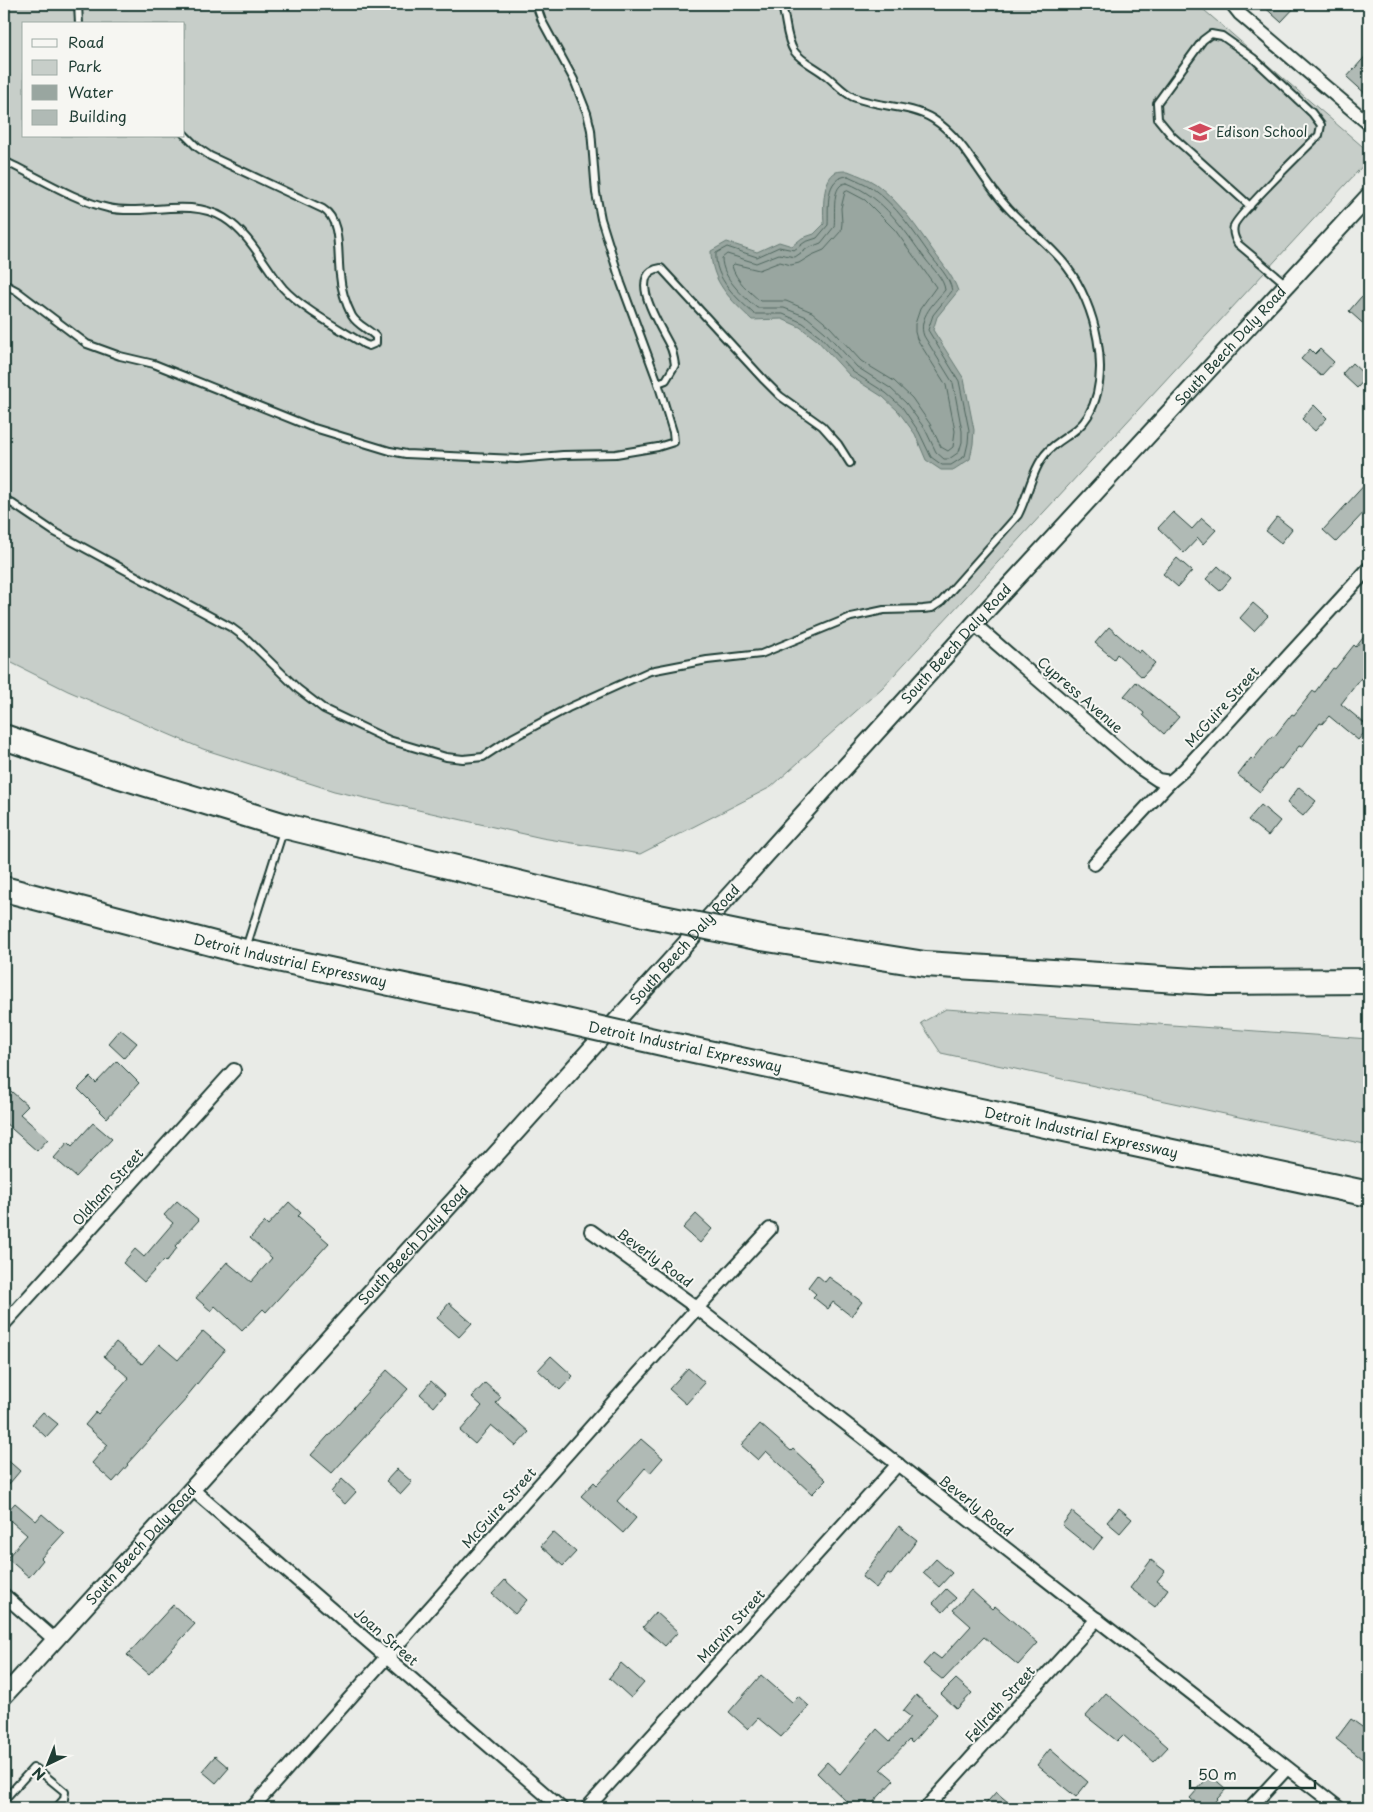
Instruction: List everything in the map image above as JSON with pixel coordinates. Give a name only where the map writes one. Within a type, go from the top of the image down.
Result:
[{"type":"highway","points":[[4,737],[104,771],[285,826],[644,914],[761,938],[935,965],[1210,982],[1369,981]]},
{"type":"highway","name":"Detroit Industrial Expressway","points":[[4,889],[245,952],[1369,1194]]},
{"type":"street","points":[[1232,4],[1240,14],[1369,124]]},
{"type":"street","name":"South Beech Daly Road","points":[[4,1696],[974,624],[1369,196]]},
{"type":"street","name":"McGuire Street","points":[[1094,864],[1170,782],[1186,769],[1369,568]]},
{"type":"street","name":"Cypress Avenue","points":[[974,624],[1140,768],[1158,780],[1170,782]]},
{"type":"street","name":"Oldham Street","points":[[4,1324],[234,1070]]},
{"type":"street","name":"McGuire Street","points":[[252,1808],[697,1308],[770,1229]]},
{"type":"street","name":"Beverly Road","points":[[591,1231],[697,1308],[1339,1808]]},
{"type":"street","name":"Marvin Street","points":[[587,1808],[898,1464]]},
{"type":"street","name":"Joan Street","points":[[192,1489],[561,1808]]},
{"type":"street","points":[[4,1595],[55,1640]]},
{"type":"street","name":"Fellrath Street","points":[[926,1808],[1097,1619]]},
{"type":"street","points":[[1250,1808],[1287,1768]]},
{"type":"lane","points":[[78,4],[79,22]]},
{"type":"lane","points":[[4,284],[17,291],[87,344],[120,356],[154,364],[311,427],[390,451],[406,454],[517,458],[616,454],[658,447],[674,442],[673,432],[658,384],[621,283],[601,219],[596,193],[587,114],[574,80],[542,21],[536,4]]},
{"type":"lane","points":[[4,498],[53,531],[232,628],[247,639],[298,689],[324,709],[389,740],[446,757],[463,759],[483,757],[512,738],[568,708],[650,671],[690,662],[761,654],[851,617],[884,610],[932,608],[941,602],[1018,515],[1040,463],[1048,451],[1074,433],[1090,413],[1099,386],[1099,361],[1093,316],[1086,297],[1066,266],[1004,205],[954,136],[923,114],[896,106],[879,105],[851,96],[799,57],[791,44],[781,4]]},
{"type":"lane","points":[[1250,206],[1172,136],[1158,118],[1157,103],[1203,40],[1211,34],[1222,36],[1253,58],[1312,113],[1321,125],[1319,135],[1250,206],[1233,227],[1234,237],[1238,244],[1287,285]]},
{"type":"lane","points":[[4,161],[76,196],[106,208],[127,210],[175,208],[206,211],[223,218],[247,239],[291,295],[364,344],[373,346],[376,343],[376,337],[353,318],[343,291],[336,230],[332,216],[323,209],[210,156],[185,135]]},
{"type":"lane","points":[[658,384],[666,380],[675,365],[672,348],[649,306],[646,294],[648,274],[653,269],[661,268],[775,391],[795,408],[822,426],[838,444],[850,464]]},
{"type":"lane","points":[[245,952],[285,826]]},
{"type":"lane","points":[[4,1800],[33,1768],[37,1769],[65,1792],[64,1799],[56,1808]]},
{"type":"green space","points":[[4,4],[1197,4],[1369,152],[1369,159],[882,688],[771,787],[640,854],[542,838],[334,791],[203,749],[68,691],[4,659]]},
{"type":"green space","points":[[946,1009],[1369,1039],[1369,1145],[941,1053],[921,1023]]},
{"type":"water","points":[[848,171],[876,184],[900,207],[947,271],[958,291],[937,317],[933,330],[964,379],[974,430],[970,459],[953,470],[941,470],[926,460],[915,434],[898,411],[883,397],[850,376],[817,340],[800,327],[782,319],[752,320],[730,298],[714,272],[711,251],[727,242],[757,252],[779,242],[792,246],[802,238],[814,234],[824,224],[824,195],[828,181],[836,172]]},
{"type":"building","points":[[1261,4],[1298,4],[1281,22]]},
{"type":"building","points":[[1369,52],[1369,97],[1347,77]]},
{"type":"building","points":[[1361,297],[1369,304],[1369,329],[1349,311]]},
{"type":"building","points":[[1310,349],[1315,354],[1320,349],[1334,362],[1321,376],[1301,359]]},
{"type":"building","points":[[1352,363],[1367,377],[1357,388],[1342,374]]},
{"type":"building","points":[[1314,405],[1327,418],[1315,431],[1302,419]]},
{"type":"building","points":[[1369,480],[1369,507],[1336,542],[1323,530]]},
{"type":"building","points":[[1173,512],[1192,529],[1202,518],[1216,530],[1203,544],[1198,538],[1184,553],[1158,528]]},
{"type":"building","points":[[1277,517],[1292,529],[1281,543],[1266,531]]},
{"type":"building","points":[[1177,558],[1192,571],[1178,587],[1163,574]]},
{"type":"building","points":[[1218,566],[1231,578],[1220,591],[1206,579]]},
{"type":"building","points":[[1253,603],[1268,616],[1254,631],[1240,618]]},
{"type":"building","points":[[1109,627],[1139,653],[1141,650],[1155,663],[1142,677],[1117,654],[1114,659],[1095,643]]},
{"type":"building","points":[[1369,630],[1369,684],[1361,678],[1341,704],[1369,727],[1358,740],[1329,716],[1322,724],[1320,723],[1302,747],[1299,746],[1281,769],[1279,768],[1260,792],[1238,775],[1251,758],[1253,760],[1272,736],[1274,737],[1292,714],[1294,715],[1313,691],[1315,692],[1354,645],[1356,647]]},
{"type":"building","points":[[1136,682],[1179,717],[1164,734],[1124,696]]},
{"type":"building","points":[[1299,787],[1316,801],[1303,816],[1287,803]]},
{"type":"building","points":[[1261,805],[1280,821],[1268,836],[1248,820]]},
{"type":"building","points":[[120,1029],[137,1043],[124,1058],[108,1043]]},
{"type":"building","points":[[117,1061],[139,1083],[107,1118],[78,1089],[90,1077],[96,1083]]},
{"type":"building","points":[[4,1085],[28,1106],[20,1114],[48,1139],[37,1151],[4,1122]]},
{"type":"building","points":[[93,1123],[112,1139],[76,1177],[54,1158],[68,1142],[72,1146]]},
{"type":"building","points":[[177,1201],[199,1220],[175,1246],[177,1248],[166,1262],[164,1260],[144,1282],[123,1263],[135,1249],[144,1257],[173,1223],[164,1215]]},
{"type":"building","points":[[289,1202],[301,1213],[298,1216],[329,1243],[266,1312],[263,1309],[242,1331],[215,1306],[211,1311],[196,1298],[227,1262],[251,1282],[272,1258],[250,1238],[265,1222],[268,1225]]},
{"type":"building","points":[[696,1214],[712,1229],[700,1243],[683,1228]]},
{"type":"building","points":[[817,1275],[825,1282],[829,1277],[862,1302],[851,1316],[833,1302],[828,1309],[813,1297],[816,1294],[808,1287]]},
{"type":"building","points":[[449,1303],[472,1323],[459,1337],[437,1318]]},
{"type":"building","points":[[203,1331],[225,1350],[188,1397],[113,1482],[92,1463],[108,1445],[85,1425],[96,1412],[98,1414],[129,1378],[104,1356],[116,1342],[142,1364],[159,1344],[178,1360]]},
{"type":"building","points":[[551,1356],[573,1376],[560,1390],[538,1370]]},
{"type":"building","points":[[688,1368],[705,1383],[686,1404],[669,1389]]},
{"type":"building","points":[[387,1370],[408,1389],[332,1473],[311,1455]]},
{"type":"building","points":[[431,1381],[445,1394],[434,1407],[420,1394]]},
{"type":"building","points":[[485,1383],[501,1397],[496,1403],[529,1432],[516,1446],[491,1425],[475,1444],[460,1431],[482,1406],[472,1397]]},
{"type":"building","points":[[43,1412],[58,1424],[46,1437],[32,1424]]},
{"type":"building","points":[[760,1424],[791,1451],[793,1449],[826,1480],[812,1494],[766,1451],[758,1460],[741,1445]]},
{"type":"building","points":[[641,1439],[663,1458],[650,1473],[645,1468],[617,1501],[636,1518],[623,1533],[581,1496],[594,1482],[597,1485]]},
{"type":"building","points":[[4,1457],[20,1471],[4,1490]]},
{"type":"building","points":[[397,1469],[412,1482],[401,1494],[386,1481]]},
{"type":"building","points":[[342,1479],[356,1492],[345,1504],[331,1492]]},
{"type":"building","points":[[15,1503],[36,1521],[42,1514],[64,1533],[41,1558],[43,1560],[29,1577],[7,1558],[27,1535],[4,1515]]},
{"type":"building","points":[[1119,1508],[1132,1519],[1120,1533],[1107,1522]]},
{"type":"building","points":[[1072,1512],[1103,1537],[1093,1550],[1062,1525]]},
{"type":"building","points":[[899,1526],[917,1540],[891,1575],[888,1573],[876,1588],[862,1577]]},
{"type":"building","points":[[553,1532],[576,1552],[563,1566],[541,1546]]},
{"type":"building","points":[[936,1559],[952,1573],[939,1587],[923,1573]]},
{"type":"building","points":[[1151,1560],[1165,1571],[1157,1581],[1168,1589],[1155,1607],[1130,1588]]},
{"type":"building","points":[[505,1580],[527,1600],[515,1614],[492,1594]]},
{"type":"building","points":[[946,1589],[956,1598],[943,1612],[933,1603]]},
{"type":"building","points":[[971,1590],[992,1609],[995,1606],[1038,1643],[1018,1665],[984,1637],[943,1680],[923,1664],[933,1653],[941,1659],[971,1626],[953,1610]]},
{"type":"building","points":[[173,1605],[195,1624],[149,1674],[127,1655]]},
{"type":"building","points":[[656,1612],[678,1632],[665,1646],[643,1627]]},
{"type":"building","points":[[621,1663],[644,1683],[631,1698],[609,1678]]},
{"type":"building","points":[[761,1675],[792,1702],[798,1696],[809,1706],[781,1737],[758,1718],[748,1729],[729,1712]]},
{"type":"building","points":[[956,1679],[972,1693],[957,1709],[941,1694]]},
{"type":"building","points":[[1106,1693],[1168,1747],[1154,1762],[1123,1735],[1117,1741],[1086,1716]]},
{"type":"building","points":[[916,1695],[937,1714],[912,1743],[909,1740],[881,1769],[894,1780],[868,1808],[842,1808],[847,1802],[817,1773],[827,1762],[840,1774],[877,1729],[890,1741],[911,1717],[903,1711]]},
{"type":"building","points":[[1351,1719],[1369,1732],[1369,1764],[1336,1739]]},
{"type":"building","points":[[1050,1749],[1088,1782],[1076,1797],[1037,1765]]},
{"type":"building","points":[[215,1756],[229,1768],[216,1783],[202,1771]]},
{"type":"building","points":[[1210,1775],[1226,1789],[1209,1808],[1201,1808],[1190,1798]]},
{"type":"building","points":[[996,1792],[1015,1808],[982,1808]]},
{"type":"place","name":"Edison School","points":[[1200,132]]}]
